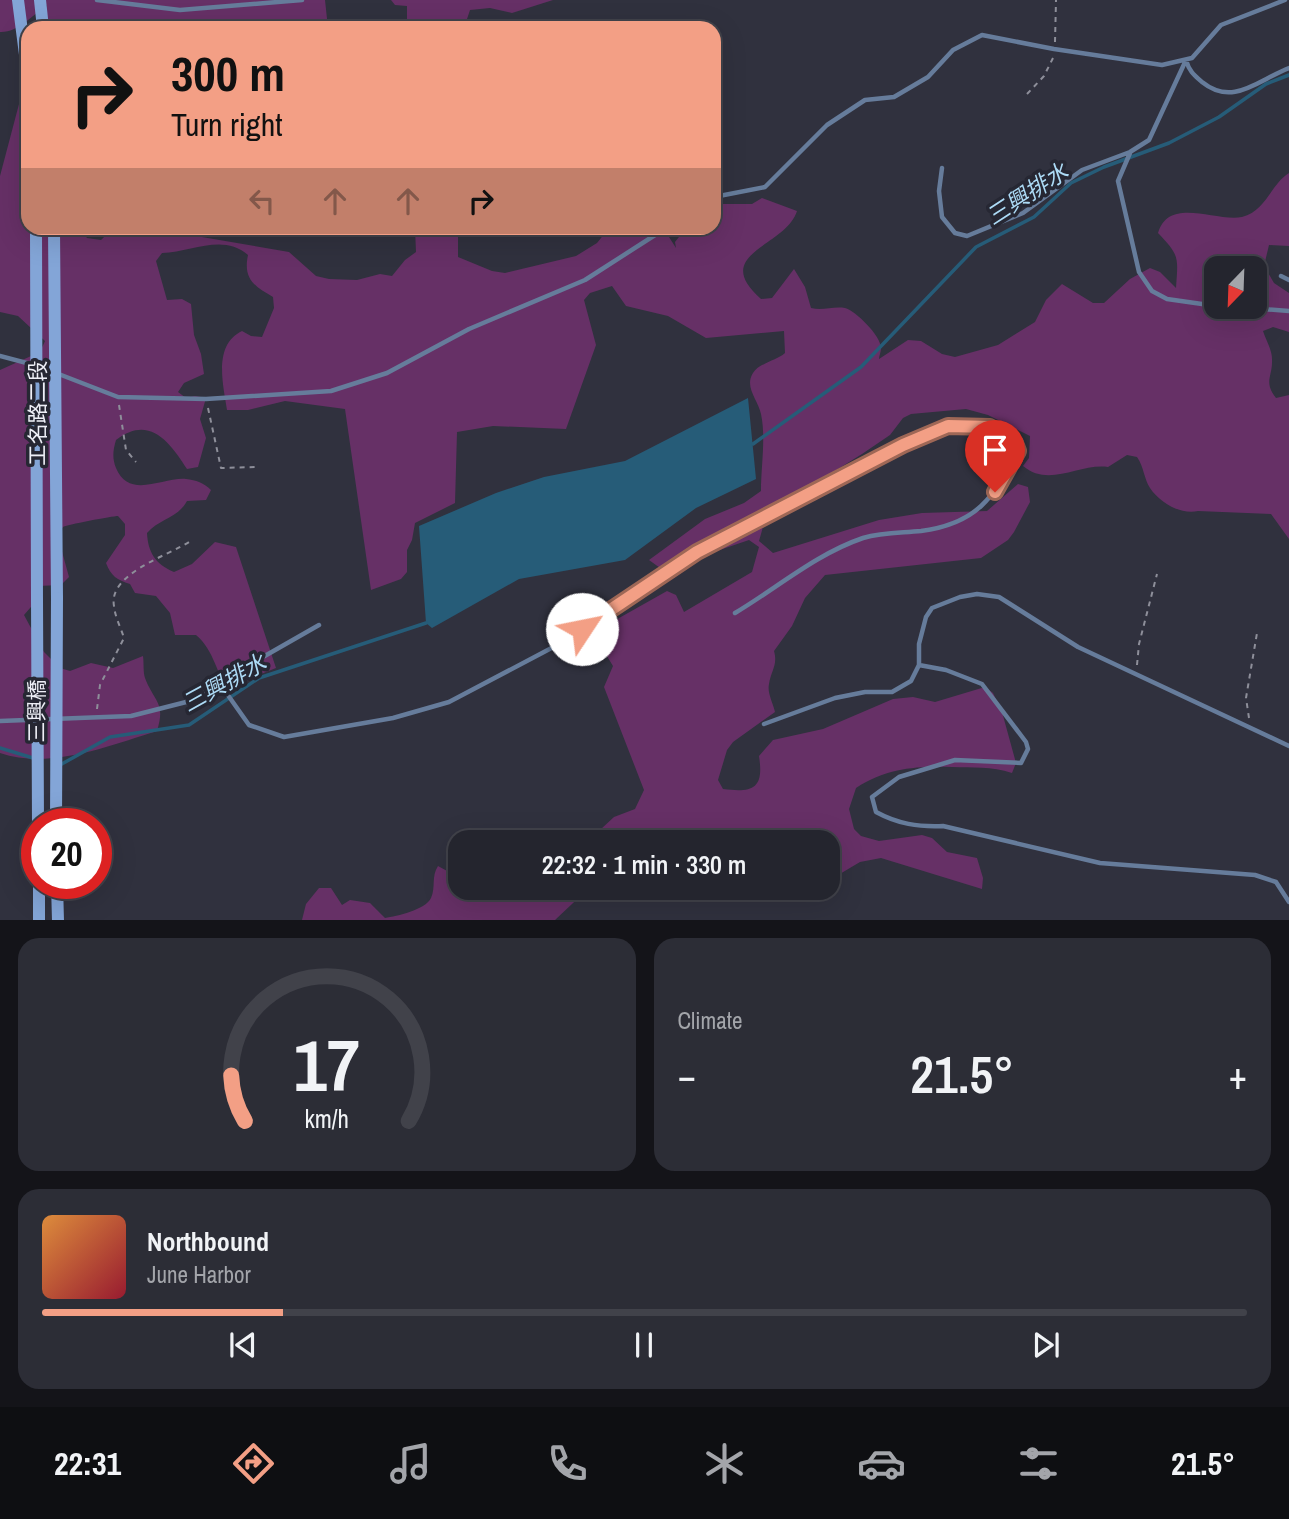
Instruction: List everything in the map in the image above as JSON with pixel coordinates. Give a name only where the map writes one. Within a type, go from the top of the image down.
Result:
[{"type":"main road","points":[[18,0],[21,23]]},
{"type":"main road","points":[[40,0],[42,21]]},
{"type":"main road","name":"工名路二段","points":[[36,235],[37,600]]},
{"type":"main road","name":"工名路二段","points":[[54,235],[57,598]]},
{"type":"main road","name":"三興橋","points":[[56,808],[57,598]]},
{"type":"main road","name":"三興橋","points":[[37,600],[38,808]]},
{"type":"main road","points":[[39,899],[39,920]]},
{"type":"main road","points":[[57,899],[58,920]]},
{"type":"lane","points":[[97,0],[180,10],[302,0]]},
{"type":"lane","points":[[721,196],[765,187],[827,125],[865,100],[894,97],[928,77],[953,50],[982,35],[1054,50],[1162,65],[1192,58],[1221,25],[1285,0]]},
{"type":"lane","points":[[1186,59],[1189,70],[1204,83],[1217,92],[1234,94],[1289,68]]},
{"type":"lane","points":[[943,168],[939,191],[942,217],[948,228],[967,236],[1023,213],[1082,170],[1130,152],[1149,140],[1186,59]]},
{"type":"lane","points":[[1130,152],[1118,181],[1139,272],[1152,291],[1167,299],[1204,304]]},
{"type":"lane","points":[[0,356],[38,366],[118,397],[206,399],[331,391],[387,373],[469,329],[585,280],[655,235]]},
{"type":"lane","points":[[1281,276],[1289,280]]},
{"type":"lane","points":[[1267,309],[1289,311]]},
{"type":"lane","points":[[216,687],[225,691],[250,725],[284,737],[393,718],[449,702],[561,643],[697,552],[903,445],[948,426],[971,424],[990,427],[1015,443],[1018,451],[995,492],[967,519],[921,531],[899,531],[863,538],[809,563],[735,613]]},
{"type":"lane","points":[[764,724],[835,698],[866,692],[892,692],[911,681],[919,665],[919,644],[926,617],[932,608],[960,597],[977,594],[999,597],[1078,647],[1289,746]]},
{"type":"lane","points":[[0,721],[131,716],[198,699],[319,625]]},
{"type":"lane","points":[[919,665],[946,670],[982,684],[1026,741],[1026,757],[1021,763],[1009,765],[955,760],[914,770],[899,776],[872,797],[876,812],[895,822],[924,827],[943,825],[1100,863],[1255,875],[1276,882],[1289,902]]},
{"type":"path","points":[[1027,94],[1050,67],[1054,50],[1056,0]]},
{"type":"path","points":[[118,397],[126,450],[136,461]]},
{"type":"path","points":[[206,399],[221,468],[257,467]]},
{"type":"path","points":[[95,717],[100,685],[124,638],[113,604],[118,587],[133,571],[189,542]]},
{"type":"path","points":[[1136,674],[1139,644],[1157,574]]},
{"type":"path","points":[[1251,730],[1246,698],[1258,633]]},
{"type":"shaded area","points":[[0,0],[325,0],[327,21],[41,21],[47,5],[27,21],[21,21],[19,27],[0,32]]},
{"type":"shaded area","points":[[391,0],[553,0],[512,13],[490,8],[470,10],[466,21],[407,21],[407,6],[395,5]]},
{"type":"shaded area","points":[[21,96],[21,235],[85,235],[87,238],[101,240],[106,235],[196,236],[289,252],[316,276],[357,280],[380,274],[392,276],[405,260],[416,252],[415,235],[458,235],[458,257],[492,271],[505,273],[576,256],[597,243],[603,235],[662,235],[669,237],[676,248],[675,242],[680,235],[721,235],[721,204],[752,204],[762,198],[797,211],[790,223],[747,260],[743,271],[747,283],[761,299],[772,298],[794,269],[805,287],[811,308],[845,308],[867,325],[880,343],[879,359],[908,340],[921,341],[942,354],[955,357],[998,345],[1035,322],[1046,300],[1062,284],[1093,303],[1104,303],[1130,279],[1150,268],[1160,272],[1176,288],[1176,258],[1158,233],[1164,222],[1182,213],[1231,218],[1250,214],[1289,173],[1289,246],[1269,245],[1266,256],[1204,256],[1204,319],[1267,319],[1267,271],[1274,283],[1289,293],[1289,332],[1273,327],[1263,331],[1272,356],[1269,379],[1272,392],[1276,398],[1289,395],[1289,539],[1271,514],[1191,512],[1171,507],[1150,488],[1137,457],[1127,455],[1108,467],[1043,475],[1023,466],[1029,458],[1030,436],[988,415],[966,409],[911,414],[903,418],[890,435],[780,505],[765,520],[759,541],[773,553],[879,520],[922,513],[987,511],[1018,484],[1028,487],[1030,502],[1008,540],[981,558],[825,575],[805,598],[792,626],[774,651],[775,664],[769,694],[775,712],[733,742],[727,750],[718,780],[723,789],[742,790],[754,786],[760,775],[759,756],[773,740],[823,729],[893,699],[913,697],[935,702],[985,687],[993,693],[1002,712],[1016,763],[1012,773],[975,767],[926,767],[891,772],[856,788],[849,809],[854,829],[861,836],[879,841],[922,835],[932,838],[947,852],[977,858],[983,878],[982,889],[881,858],[860,862],[840,874],[840,830],[600,830],[614,817],[635,809],[644,790],[604,687],[613,666],[602,648],[600,637],[612,622],[667,591],[676,595],[684,612],[752,572],[759,547],[749,540],[705,555],[674,578],[649,560],[705,519],[744,503],[761,491],[762,423],[750,383],[753,373],[759,367],[785,353],[784,331],[706,338],[668,316],[626,306],[612,286],[590,293],[584,300],[596,345],[566,429],[493,426],[457,432],[455,503],[415,523],[407,550],[407,572],[401,579],[371,590],[345,409],[285,401],[248,410],[227,410],[223,355],[233,337],[242,331],[251,336],[262,337],[274,308],[273,297],[260,289],[249,276],[248,255],[228,245],[207,245],[162,253],[156,261],[167,300],[182,299],[191,304],[194,335],[204,374],[184,383],[178,392],[186,398],[206,398],[200,419],[206,438],[198,467],[187,469],[174,450],[158,435],[139,430],[116,440],[114,461],[122,478],[129,483],[147,485],[186,479],[200,482],[211,490],[206,500],[187,501],[179,511],[147,533],[151,552],[157,561],[174,572],[192,564],[215,542],[236,547],[276,668],[228,687],[207,648],[196,635],[175,635],[170,613],[156,596],[135,593],[130,584],[118,579],[110,571],[106,563],[125,535],[125,524],[118,516],[66,526],[58,537],[69,577],[61,585],[38,586],[37,600],[24,615],[44,652],[60,668],[70,671],[91,663],[113,668],[143,656],[145,678],[160,708],[157,731],[79,754],[39,759],[19,758],[0,753],[0,370],[40,352],[45,341],[18,316],[0,312],[0,176]]},
{"type":"shaded area","points":[[438,866],[448,871],[448,900],[576,900],[555,920],[302,920],[306,904],[319,888],[331,888],[342,905],[350,900],[370,903],[385,918],[410,912],[423,906],[431,898]]},
{"type":"water","points":[[748,398],[756,479],[696,508],[625,560],[519,579],[432,628],[426,623],[419,526],[496,493],[544,477],[625,461]]},
{"type":"waterway","name":"三興排水","points":[[753,444],[861,367],[976,247],[1034,217],[1071,183],[1104,167],[1169,143],[1219,117],[1266,84],[1289,75]]},
{"type":"waterway","name":"三興排水","points":[[60,765],[110,737],[189,725],[259,678],[426,623]]},
{"type":"waterway","name":"三興排水","points":[[0,748],[33,758]]},
{"type":"route","points":[[582,629],[697,552],[903,445],[948,426],[971,424],[990,427],[1015,443],[1018,451],[995,492]]}]
